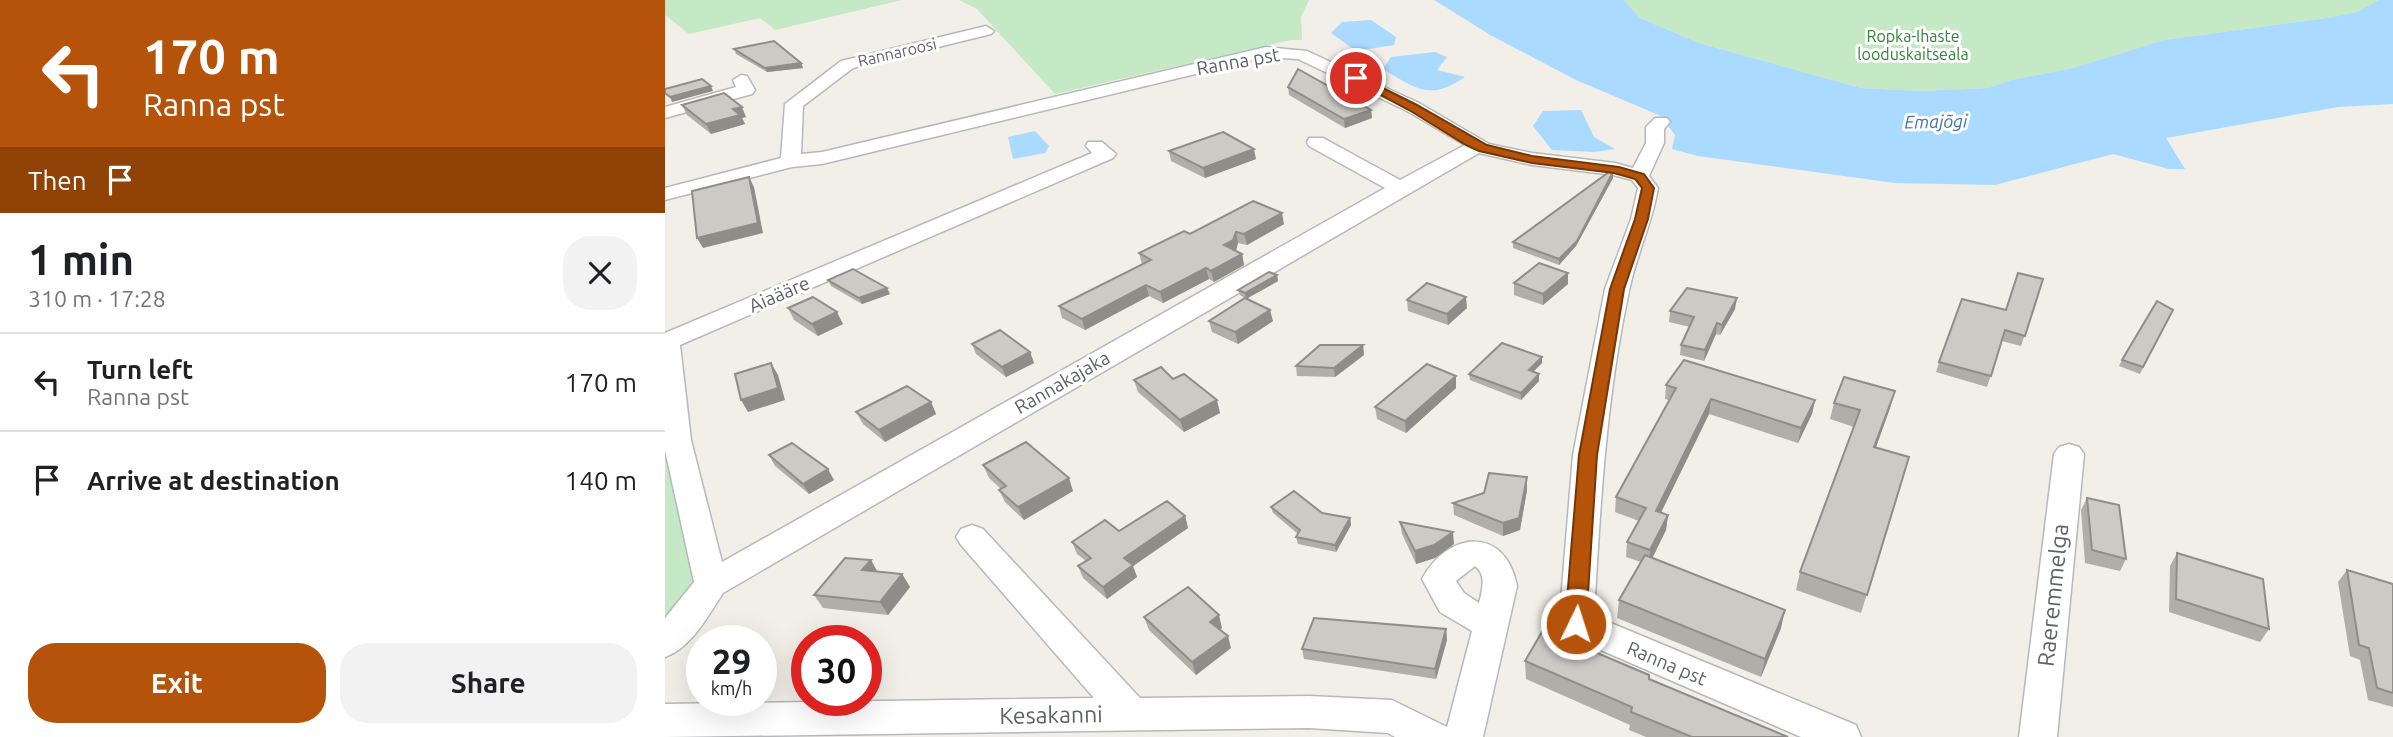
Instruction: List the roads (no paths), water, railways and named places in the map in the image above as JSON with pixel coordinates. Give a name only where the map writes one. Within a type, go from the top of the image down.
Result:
[{"type":"street","name":"Rannaroosi","points":[[791,161],[794,104],[833,73],[847,64],[870,57],[986,31]]},
{"type":"street","name":"Ranna pst","points":[[665,194],[791,161],[822,158],[1275,52],[1301,54],[1356,78],[1413,107],[1478,146],[1532,159],[1615,169],[1639,176],[1648,188],[1641,219],[1617,289],[1588,455],[1576,624],[1842,737]]},
{"type":"street","points":[[665,113],[746,90],[741,80]]},
{"type":"street","points":[[1639,176],[1655,143],[1655,127],[1661,122]]},
{"type":"street","points":[[1316,142],[1400,188]]},
{"type":"street","name":"Aiaääre","points":[[711,584],[677,440],[666,334],[1106,154],[1095,146]]},
{"type":"street","name":"Rannakajaka","points":[[665,642],[693,611],[711,584],[1400,188],[1478,146]]},
{"type":"street","name":"Raeremmelga","points":[[2038,737],[2069,454]]},
{"type":"street","points":[[972,537],[1131,714]]},
{"type":"street","points":[[1464,737],[1491,624]]},
{"type":"street","name":"Kesakanni","points":[[665,720],[1309,712],[1392,717],[1433,737]]},
{"type":"water","name":"Emajõgi","points":[[1434,0],[1624,0],[1640,18],[1699,43],[1861,88],[1921,91],[1988,88],[2011,80],[2073,68],[2164,40],[2334,17],[2358,12],[2379,0],[2393,0],[2393,104],[2338,107],[2166,138],[2185,169],[2169,169],[2113,154],[1995,185],[1895,183],[1698,156],[1672,149],[1675,135],[1661,116],[1576,80],[1492,36]]},
{"type":"water","points":[[1371,20],[1396,37],[1394,45],[1356,51],[1331,33],[1342,22]]},
{"type":"water","points":[[1435,52],[1447,57],[1437,70],[1465,77],[1442,89],[1423,90],[1383,69],[1391,57]]},
{"type":"water","points":[[1581,110],[1594,137],[1615,149],[1594,152],[1552,150],[1533,126],[1543,111]]},
{"type":"water","points":[[1035,131],[1049,146],[1045,153],[1013,159],[1008,137]]},
{"type":"park label","name":"Ropka-Ihaste looduskaitseala","points":[[1913,45]]}]
